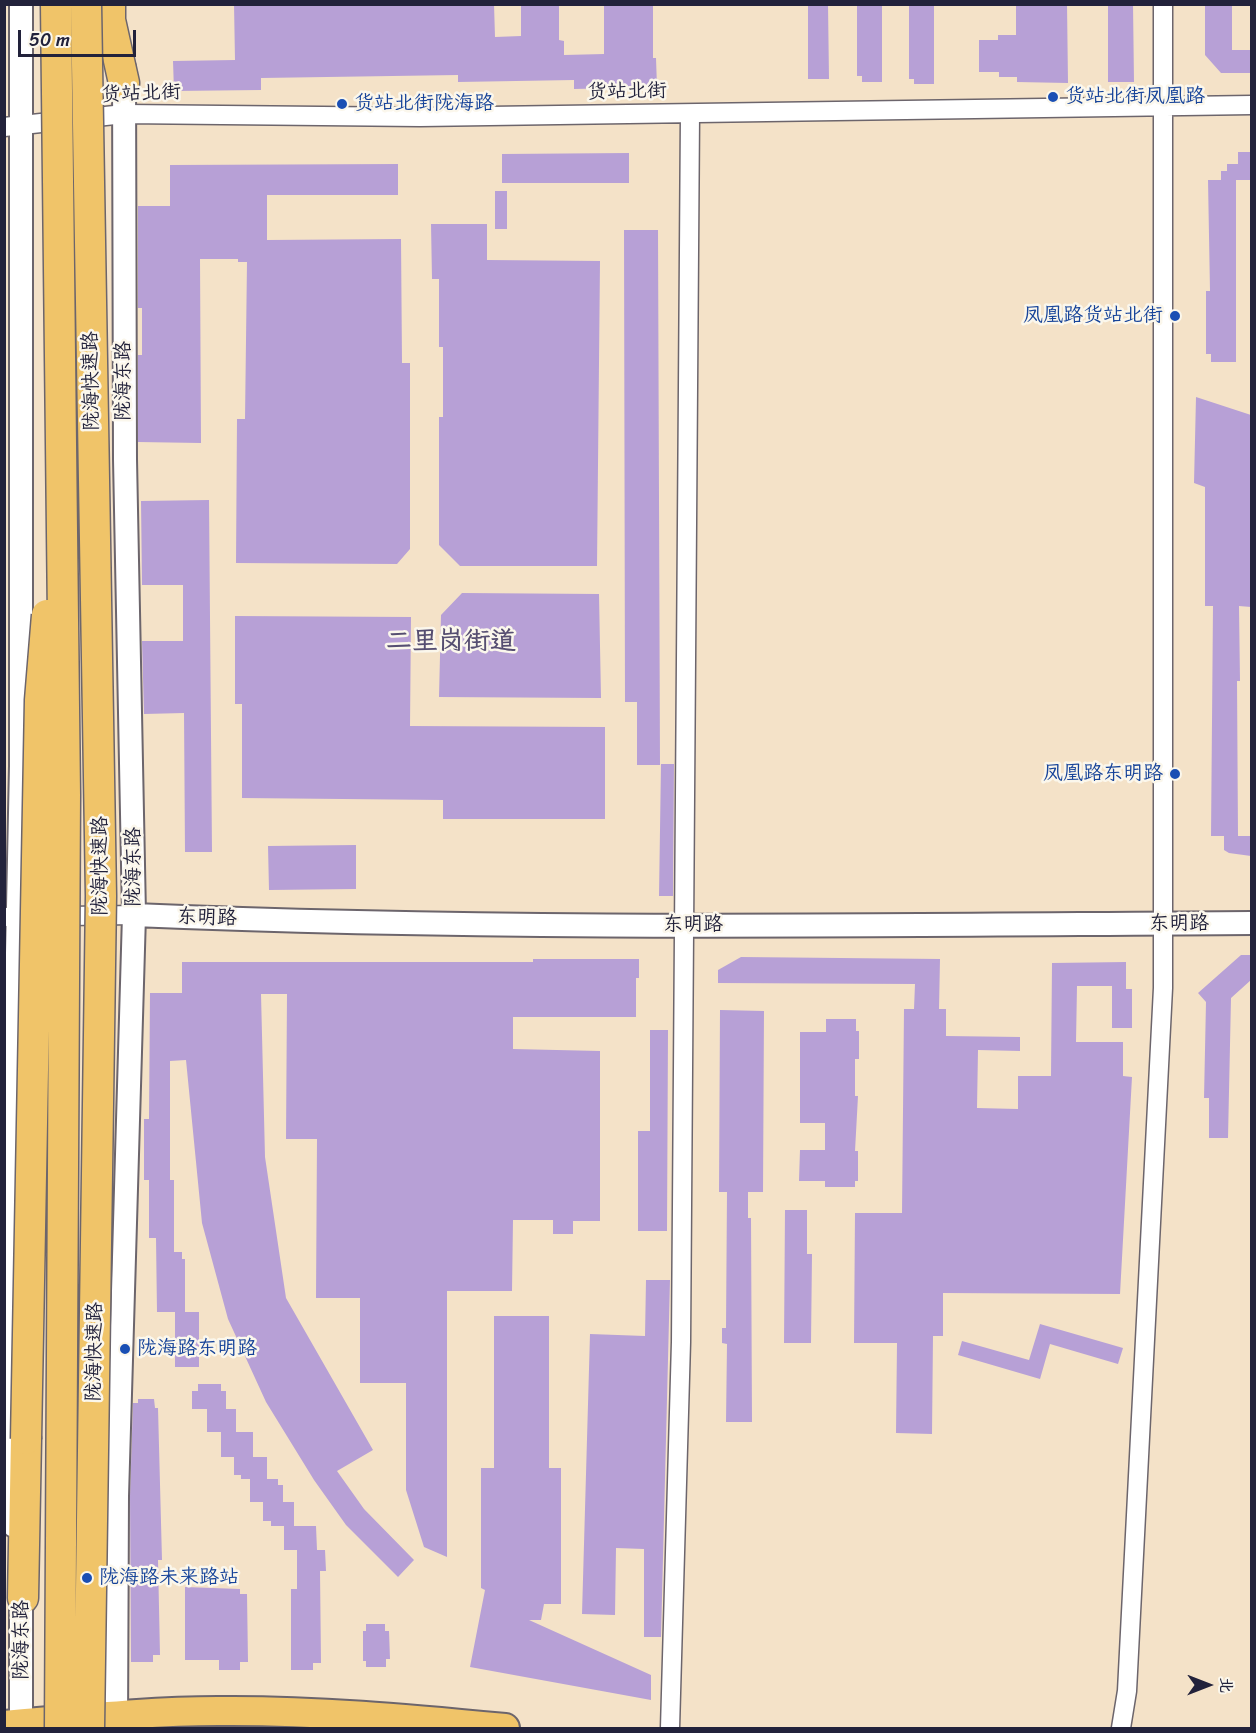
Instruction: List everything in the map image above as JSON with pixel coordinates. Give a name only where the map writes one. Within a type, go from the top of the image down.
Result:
[{"type":"highway","name":"陇海快速路","points":[[56,4],[60,483],[66,795],[60,1728]]},
{"type":"highway","name":"陇海快速路","points":[[89,1728],[101,896],[107,8]]},
{"type":"highway","points":[[107,8],[124,83]]},
{"type":"highway","points":[[23,1598],[40,700],[60,483]]},
{"type":"main road","points":[[16,1726],[116,1721],[219,1710],[391,1717],[505,1728]]},
{"type":"street","name":"陇海东路","points":[[16,1726],[23,1598],[6,1467],[11,917],[21,766],[13,127],[21,4]]},
{"type":"street","points":[[1121,1728],[1127,1691],[1163,988],[1163,4]]},
{"type":"street","name":"陇海东路","points":[[116,1721],[117,1496],[134,915],[124,459],[124,83]]},
{"type":"street","name":"货站北街","points":[[13,127],[124,114],[420,117],[1251,105]]},
{"type":"street","points":[[670,1728],[681,1342],[690,114]]},
{"type":"street","points":[[11,917],[134,915]]},
{"type":"street","name":"东明路","points":[[134,915],[417,923],[685,926],[1251,923]]},
{"type":"building","points":[[234,4],[494,4],[495,37],[521,36],[521,4],[559,4],[559,40],[564,41],[564,55],[604,54],[604,4],[653,4],[653,58],[656,58],[657,87],[574,89],[574,80],[458,82],[458,75],[261,78],[261,90],[174,91],[173,61],[235,60]]},
{"type":"building","points":[[808,4],[828,4],[829,79],[808,79]]},
{"type":"building","points":[[857,4],[882,4],[882,82],[862,82],[862,76],[857,76]]},
{"type":"building","points":[[909,4],[934,4],[934,84],[914,84],[914,79],[909,79]]},
{"type":"building","points":[[1016,4],[1067,4],[1068,83],[1017,82],[1017,77],[999,77],[999,72],[979,72],[979,40],[998,40],[998,35],[1016,35]]},
{"type":"building","points":[[1108,4],[1133,4],[1134,82],[1108,82]]},
{"type":"building","points":[[1205,4],[1232,4],[1232,50],[1251,50],[1251,73],[1221,73],[1205,55]]},
{"type":"building","points":[[1238,152],[1251,152],[1251,180],[1236,180],[1236,362],[1211,362],[1211,354],[1206,354],[1206,291],[1210,291],[1208,180],[1221,180],[1221,171],[1227,171],[1227,164],[1238,164]]},
{"type":"building","points":[[629,153],[629,183],[502,183],[502,154]]},
{"type":"building","points":[[398,164],[398,195],[267,195],[267,240],[401,239],[402,363],[410,363],[410,549],[397,564],[236,563],[237,419],[245,419],[247,262],[238,262],[238,259],[200,259],[201,443],[138,442],[138,355],[142,355],[142,308],[138,308],[138,206],[170,206],[170,165]]},
{"type":"building","points":[[495,191],[507,191],[507,229],[495,229]]},
{"type":"building","points":[[431,224],[487,224],[487,260],[600,261],[597,566],[460,566],[439,545],[439,417],[443,417],[443,347],[439,347],[439,279],[432,279]]},
{"type":"building","points":[[624,230],[658,230],[660,765],[637,765],[637,702],[625,702]]},
{"type":"building","points":[[1196,397],[1251,415],[1251,607],[1239,606],[1240,681],[1237,681],[1238,836],[1251,836],[1251,856],[1229,853],[1224,850],[1224,836],[1211,836],[1213,606],[1205,606],[1205,487],[1194,483]]},
{"type":"building","points":[[209,500],[212,852],[185,852],[184,713],[144,714],[142,641],[183,641],[183,585],[142,585],[141,501]]},
{"type":"building","points":[[462,593],[599,594],[601,698],[439,697],[441,615]]},
{"type":"building","points":[[235,616],[411,617],[410,726],[605,727],[605,819],[443,819],[443,800],[242,798],[242,704],[235,704]]},
{"type":"building","points":[[661,764],[674,764],[673,896],[659,896]]},
{"type":"building","points":[[356,845],[356,889],[269,890],[268,846]]},
{"type":"building","points":[[1241,955],[1251,955],[1251,980],[1231,998],[1228,1138],[1209,1138],[1209,1098],[1204,1098],[1206,1002],[1198,993]]},
{"type":"building","points":[[741,957],[940,959],[939,1009],[946,1009],[946,1036],[1020,1037],[1020,1051],[978,1050],[977,1108],[1018,1109],[1018,1076],[1051,1076],[1052,963],[1126,962],[1126,989],[1132,989],[1132,1028],[1112,1028],[1112,986],[1077,986],[1076,1042],[1123,1042],[1123,1076],[1132,1077],[1120,1294],[943,1293],[943,1336],[933,1336],[932,1434],[896,1433],[897,1343],[854,1343],[855,1213],[902,1213],[904,1009],[914,1009],[915,984],[718,983],[718,970]]},
{"type":"building","points":[[533,959],[639,959],[639,978],[636,978],[636,1017],[513,1017],[513,1049],[600,1051],[600,1221],[573,1221],[573,1234],[553,1234],[553,1220],[513,1220],[512,1291],[447,1291],[447,1557],[424,1547],[406,1490],[406,1383],[360,1383],[360,1298],[316,1298],[317,1139],[286,1139],[287,994],[261,994],[265,1157],[286,1298],[373,1450],[337,1471],[364,1509],[414,1560],[398,1577],[346,1525],[314,1480],[266,1402],[228,1319],[202,1223],[186,1060],[170,1061],[170,1180],[174,1180],[174,1252],[182,1252],[182,1259],[185,1259],[185,1312],[199,1312],[199,1367],[175,1367],[175,1312],[157,1312],[156,1238],[149,1238],[149,1180],[144,1180],[144,1119],[149,1119],[150,993],[182,993],[182,962],[533,962]]},
{"type":"building","points":[[720,1010],[764,1011],[763,1192],[748,1192],[748,1218],[751,1218],[752,1422],[726,1422],[727,1344],[722,1343],[722,1328],[726,1328],[727,1192],[719,1192]]},
{"type":"building","points":[[826,1019],[856,1019],[856,1031],[859,1031],[859,1059],[855,1059],[855,1096],[858,1096],[855,1151],[858,1151],[858,1181],[855,1181],[855,1187],[825,1187],[825,1181],[799,1181],[800,1150],[825,1150],[825,1123],[800,1123],[800,1032],[826,1032]]},
{"type":"building","points":[[650,1030],[668,1030],[667,1231],[638,1231],[638,1131],[650,1131]]},
{"type":"building","points":[[785,1210],[807,1210],[807,1254],[812,1254],[811,1343],[784,1343]]},
{"type":"building","points":[[646,1280],[670,1280],[661,1637],[644,1637],[644,1549],[616,1548],[615,1615],[582,1614],[590,1334],[645,1336]]},
{"type":"building","points":[[494,1316],[549,1316],[549,1468],[561,1468],[561,1604],[544,1604],[541,1620],[529,1620],[651,1675],[651,1700],[470,1667],[485,1590],[481,1588],[481,1468],[494,1468]]},
{"type":"building","points":[[1040,1324],[1123,1348],[1118,1364],[1050,1344],[1040,1379],[958,1355],[962,1341],[1029,1360]]},
{"type":"building","points":[[198,1384],[221,1384],[221,1391],[226,1391],[226,1409],[236,1409],[236,1432],[253,1432],[253,1457],[267,1457],[267,1479],[278,1479],[278,1485],[283,1485],[283,1502],[294,1502],[294,1526],[316,1526],[317,1550],[325,1550],[326,1571],[320,1571],[321,1663],[313,1663],[313,1670],[291,1670],[291,1589],[297,1589],[297,1550],[284,1550],[284,1526],[271,1526],[271,1521],[263,1521],[263,1502],[250,1502],[250,1479],[241,1479],[241,1475],[234,1475],[234,1457],[221,1457],[221,1432],[207,1432],[207,1409],[192,1409],[192,1391],[198,1391]]},
{"type":"building","points":[[138,1399],[154,1399],[155,1408],[158,1408],[162,1560],[158,1560],[160,1655],[153,1655],[153,1662],[131,1662],[130,1496],[133,1403],[138,1403]]},
{"type":"building","points":[[185,1587],[240,1589],[240,1594],[247,1594],[248,1662],[240,1662],[240,1670],[219,1670],[219,1660],[185,1660]]},
{"type":"building","points":[[366,1624],[385,1624],[385,1631],[389,1631],[390,1659],[386,1659],[386,1667],[366,1667],[366,1661],[363,1661],[363,1631],[366,1631]]},
{"type":"place","name":"货站北街凤凰路","points":[[1053,97]]},
{"type":"place","name":"货站北街陇海路","points":[[342,104]]},
{"type":"place","name":"凤凰路货站北街","points":[[1175,316]]},
{"type":"place","name":"凤凰路东明路","points":[[1175,774]]},
{"type":"place","name":"陇海路东明路","points":[[125,1349]]},
{"type":"place","name":"陇海路未来路站","points":[[87,1578]]},
{"type":"district","name":"二里岗街道","points":[[451,642]]}]
